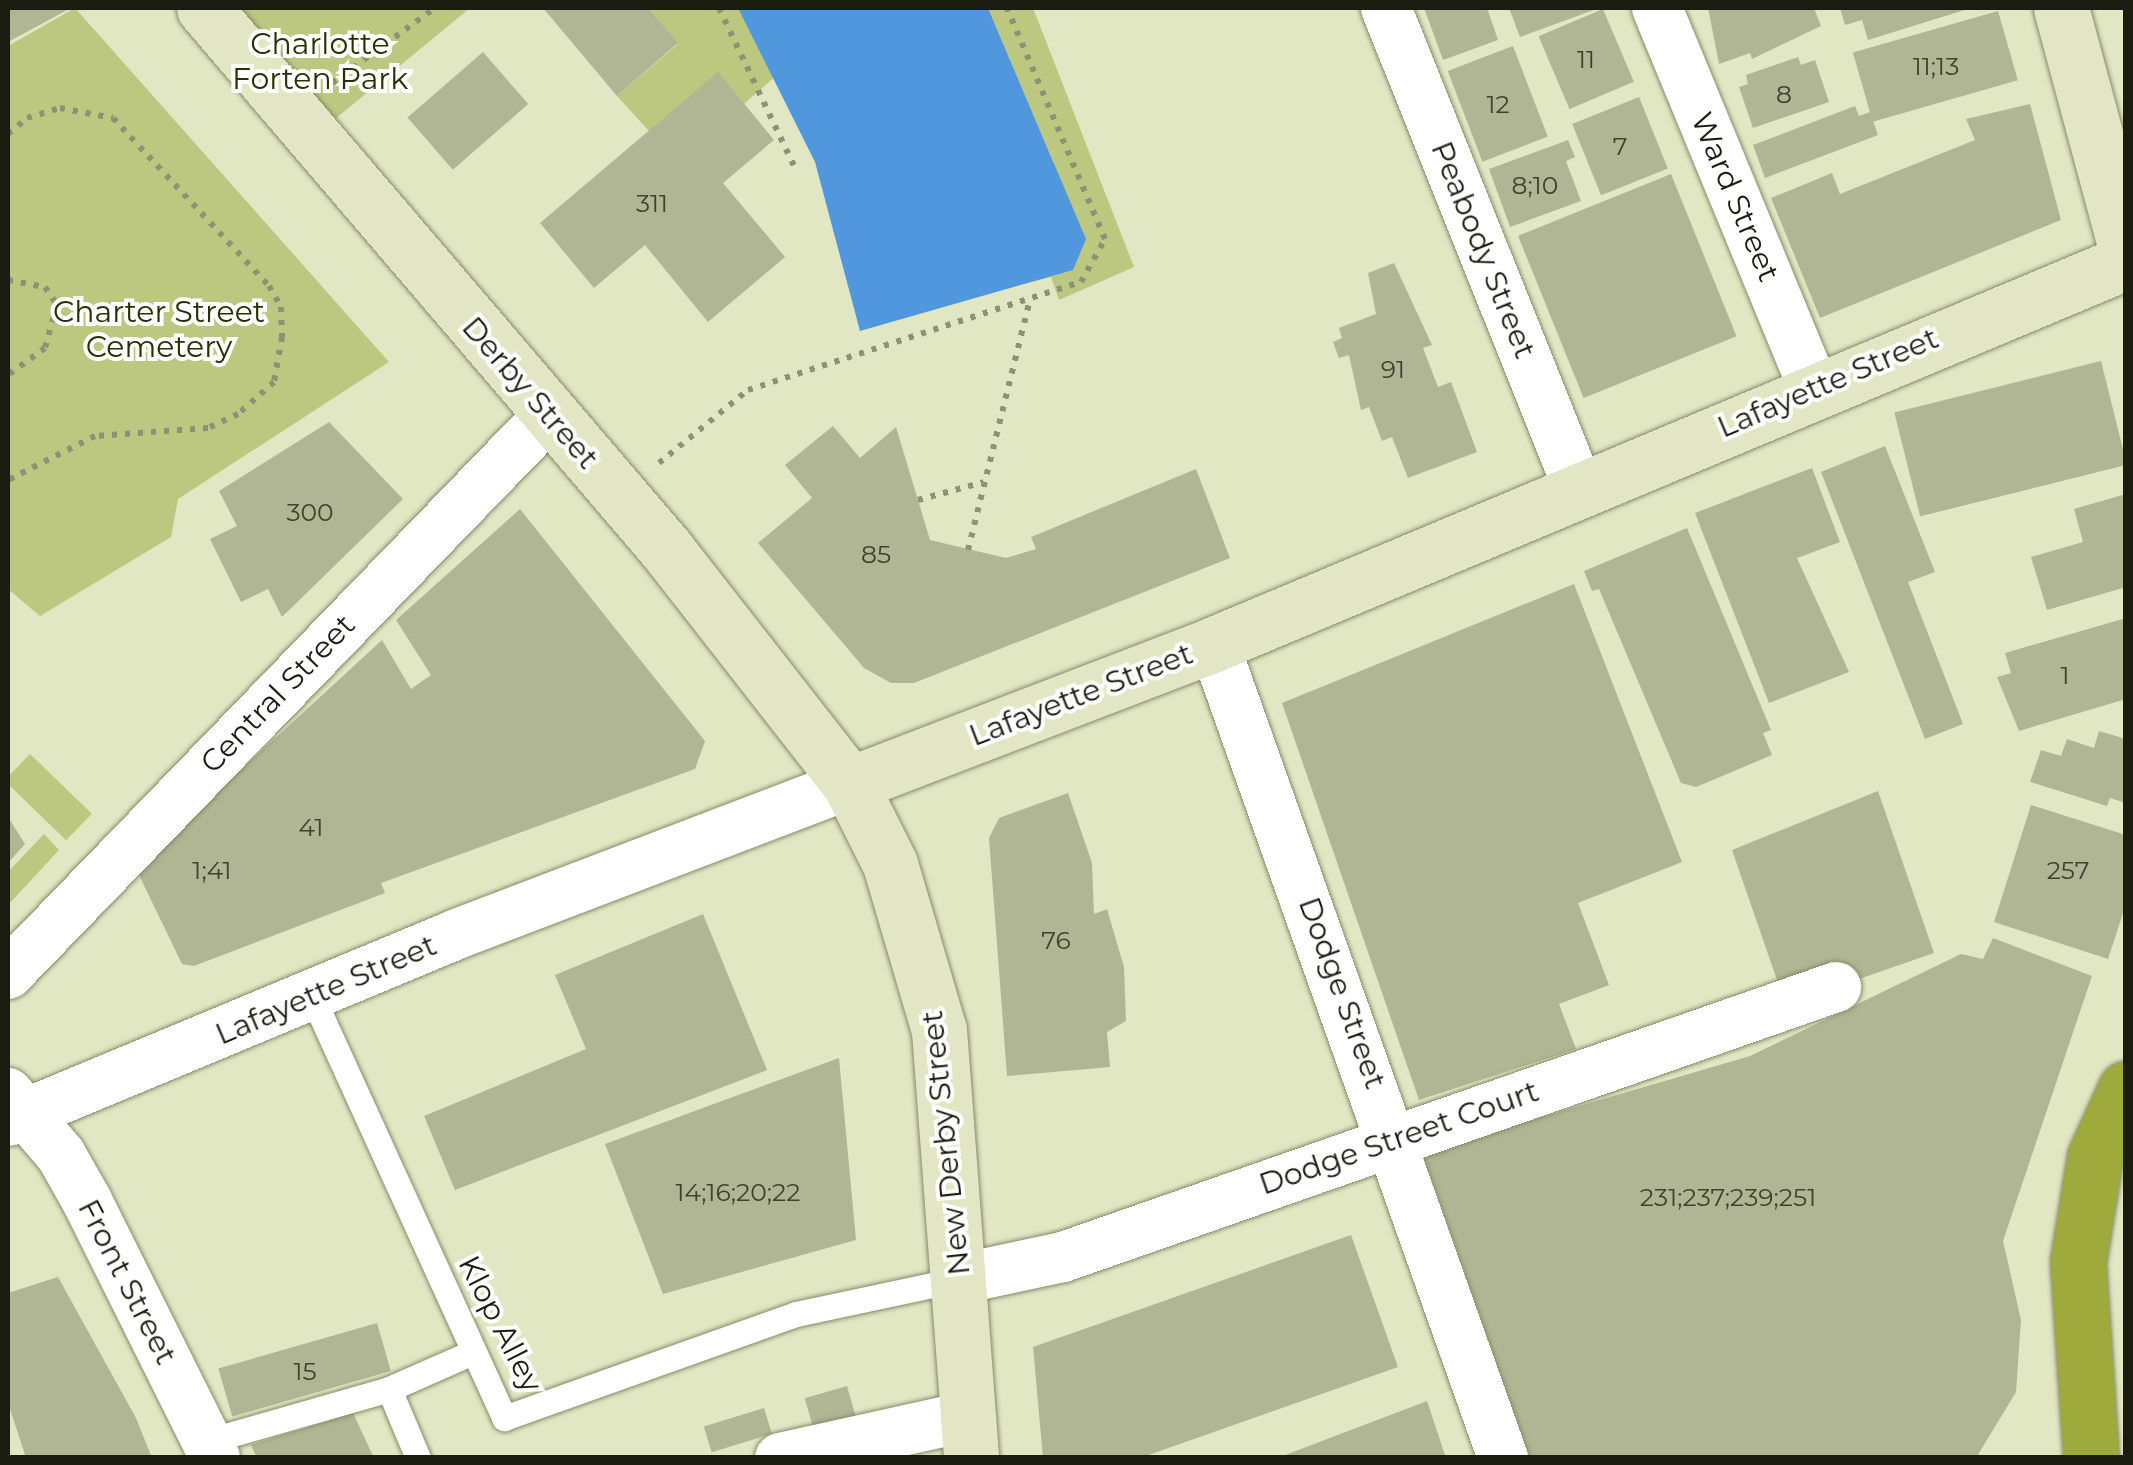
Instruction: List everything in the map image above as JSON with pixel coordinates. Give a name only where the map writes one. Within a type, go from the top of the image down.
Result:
[{"type":"highway","points":[[2092,1458],[2078,1262],[2094,1157],[2126,1089]]},
{"type":"main road","name":"Derby Street","points":[[204,8],[622,498],[850,784]]},
{"type":"main road","points":[[2060,8],[2126,249]]},
{"type":"main road","name":"Lafayette Street","points":[[850,784],[1214,644],[1580,492],[1813,386],[2126,262]]},
{"type":"main road","name":"New Derby Street","points":[[850,784],[890,864],[940,1030],[970,1437]]},
{"type":"street","name":"Peabody Street","points":[[1386,8],[1580,492]]},
{"type":"street","name":"Ward Street","points":[[1657,8],[1813,386]]},
{"type":"street","name":"Central Street","points":[[8,974],[549,415]]},
{"type":"street","name":"Dodge Street","points":[[1214,644],[1393,1136],[1503,1458]]},
{"type":"street","name":"Lafayette Street","points":[[15,1109],[850,784]]},
{"type":"street","name":"Dodge Street Court","points":[[960,1280],[1064,1257],[1393,1136],[1672,1049],[1836,987]]},
{"type":"street","name":"Front Street","points":[[15,1109],[87,1200],[211,1450]]},
{"type":"street","points":[[780,1458],[970,1437]]},
{"type":"lane","name":"Klop Alley","points":[[312,996],[504,1418],[796,1314],[960,1280]]},
{"type":"lane","points":[[211,1450],[389,1389],[473,1352]]},
{"type":"lane","points":[[389,1389],[418,1458]]},
{"type":"path","points":[[294,116],[376,44],[435,8]]},
{"type":"path","points":[[719,8],[797,172]]},
{"type":"path","points":[[622,498],[748,390],[1081,282],[1105,239],[1007,8]]},
{"type":"path","points":[[8,134],[26,118],[60,108],[113,118],[269,286],[282,307],[282,337],[274,382],[238,414],[208,428],[96,436],[8,480]]},
{"type":"path","points":[[8,280],[45,288],[56,305],[45,348],[8,375]]},
{"type":"path","points":[[968,550],[1030,300]]},
{"type":"path","points":[[918,500],[985,482]]},
{"type":"green space","name":"Charter Street Cemetery","points":[[75,8],[389,362],[178,499],[171,537],[40,616],[8,589],[8,46]]},
{"type":"green space","name":"Charlotte Forten Park","points":[[204,8],[470,8],[312,138]]},
{"type":"green space","points":[[648,8],[884,8],[815,162],[778,74],[744,104],[718,73],[649,131],[617,96],[678,44]]},
{"type":"green space","points":[[988,8],[1033,8],[1134,267],[1059,300],[1051,277],[1020,285],[1054,163]]},
{"type":"green space","points":[[30,754],[92,814],[66,840],[8,784],[8,777]]},
{"type":"green space","points":[[44,834],[59,850],[8,905],[8,872]]},
{"type":"water","points":[[738,8],[988,8],[1086,239],[1073,270],[860,331],[815,162]]},
{"type":"building","points":[[8,8],[71,8],[8,42]]},
{"type":"building","points":[[543,8],[648,8],[678,43],[617,96]]},
{"type":"building","points":[[1424,8],[1487,8],[1498,40],[1443,60]]},
{"type":"building","points":[[1509,8],[1599,8],[1520,37]]},
{"type":"building","points":[[1708,8],[1814,8],[1821,26],[1752,59],[1750,53],[1719,64]]},
{"type":"building","points":[[1840,8],[1971,8],[1868,40],[1862,20],[1845,25]]},
{"type":"building","points":[[1603,9],[1634,82],[1569,109],[1539,36]]},
{"type":"building","points":[[1998,11],[2018,80],[1873,122],[1853,53]]},
{"type":"building","points":[[1513,46],[1548,137],[1482,162],[1448,71]]},
{"type":"building","points":[[483,52],[528,104],[453,170],[408,118]]},
{"type":"building","points":[[1798,57],[1801,65],[1815,60],[1829,102],[1753,128],[1739,87],[1748,84],[1746,75]]},
{"type":"building","points":[[718,72],[774,140],[723,183],[785,257],[708,322],[645,245],[594,288],[540,223]]},
{"type":"building","points":[[1639,97],[1668,168],[1601,195],[1572,124]]},
{"type":"building","points":[[2030,104],[2061,220],[1820,318],[1771,198],[1832,173],[1840,194],[1975,140],[1966,119]]},
{"type":"building","points":[[1855,106],[1859,116],[1870,112],[1878,135],[1765,178],[1753,145]]},
{"type":"building","points":[[1568,140],[1575,157],[1566,161],[1581,201],[1510,227],[1489,169]]},
{"type":"building","points":[[1671,174],[1737,336],[1584,398],[1518,236]]},
{"type":"building","points":[[1394,263],[1432,345],[1423,348],[1438,387],[1451,382],[1477,452],[1408,478],[1392,437],[1382,441],[1369,407],[1361,410],[1349,355],[1339,358],[1333,342],[1342,338],[1339,328],[1376,314],[1368,273]]},
{"type":"building","points":[[2101,361],[2126,465],[1920,516],[1894,413]]},
{"type":"building","points":[[329,422],[403,499],[282,617],[268,589],[241,602],[210,539],[237,526],[219,491]]},
{"type":"building","points":[[833,426],[860,458],[896,427],[930,540],[1006,558],[1036,549],[1031,537],[1196,469],[1230,558],[914,683],[891,683],[864,668],[758,543],[812,498],[785,465]]},
{"type":"building","points":[[1885,446],[1935,572],[1908,582],[1963,724],[1925,739],[1821,472]]},
{"type":"building","points":[[1812,468],[1840,542],[1797,558],[1849,672],[1769,703],[1695,513]]},
{"type":"building","points":[[2126,494],[2126,587],[2047,610],[2031,557],[2083,542],[2074,509]]},
{"type":"building","points":[[520,509],[705,741],[695,769],[381,883],[385,893],[194,966],[182,964],[137,871],[146,868],[142,861],[382,640],[411,689],[431,675],[396,620]]},
{"type":"building","points":[[1687,528],[1771,730],[1763,733],[1772,755],[1696,787],[1681,783],[1599,589],[1592,591],[1584,571]]},
{"type":"building","points":[[1574,584],[1682,862],[1578,903],[1609,985],[1559,1004],[1576,1049],[1419,1100],[1282,703]]},
{"type":"building","points":[[2126,618],[2126,699],[2019,731],[1997,677],[2011,673],[2005,653]]},
{"type":"building","points":[[2099,731],[2126,739],[2126,803],[2110,798],[2107,806],[2030,782],[2041,750],[2061,756],[2067,739],[2094,748]]},
{"type":"building","points":[[1878,791],[1934,953],[1836,987],[1778,983],[1732,850]]},
{"type":"building","points":[[1068,793],[1092,863],[1094,914],[1107,909],[1124,967],[1126,1021],[1107,1032],[1110,1067],[1007,1076],[989,838],[999,818]]},
{"type":"building","points":[[2031,805],[2126,835],[2126,904],[2108,959],[1994,922]]},
{"type":"building","points":[[8,817],[25,844],[8,863]]},
{"type":"building","points":[[703,914],[767,1070],[455,1190],[424,1116],[586,1049],[555,975]]},
{"type":"building","points":[[1993,938],[2092,976],[2003,1241],[2021,1320],[2016,1392],[1976,1458],[1530,1458],[1422,1152],[1750,1056],[1961,954],[1983,959]]},
{"type":"building","points":[[839,1058],[856,1240],[663,1294],[605,1144]]},
{"type":"building","points":[[1351,1235],[1398,1367],[1140,1458],[1043,1458],[1033,1347]]},
{"type":"building","points":[[58,1277],[136,1418],[152,1458],[26,1458],[8,1403],[8,1293]]},
{"type":"building","points":[[377,1323],[391,1371],[232,1417],[218,1368]]},
{"type":"building","points":[[847,1386],[857,1420],[814,1432],[805,1398]]},
{"type":"building","points":[[1427,1401],[1446,1458],[1280,1458],[1280,1457]]},
{"type":"building","points":[[764,1408],[772,1434],[712,1452],[704,1426]]},
{"type":"building","points":[[353,1413],[374,1458],[257,1458],[251,1445]]}]
